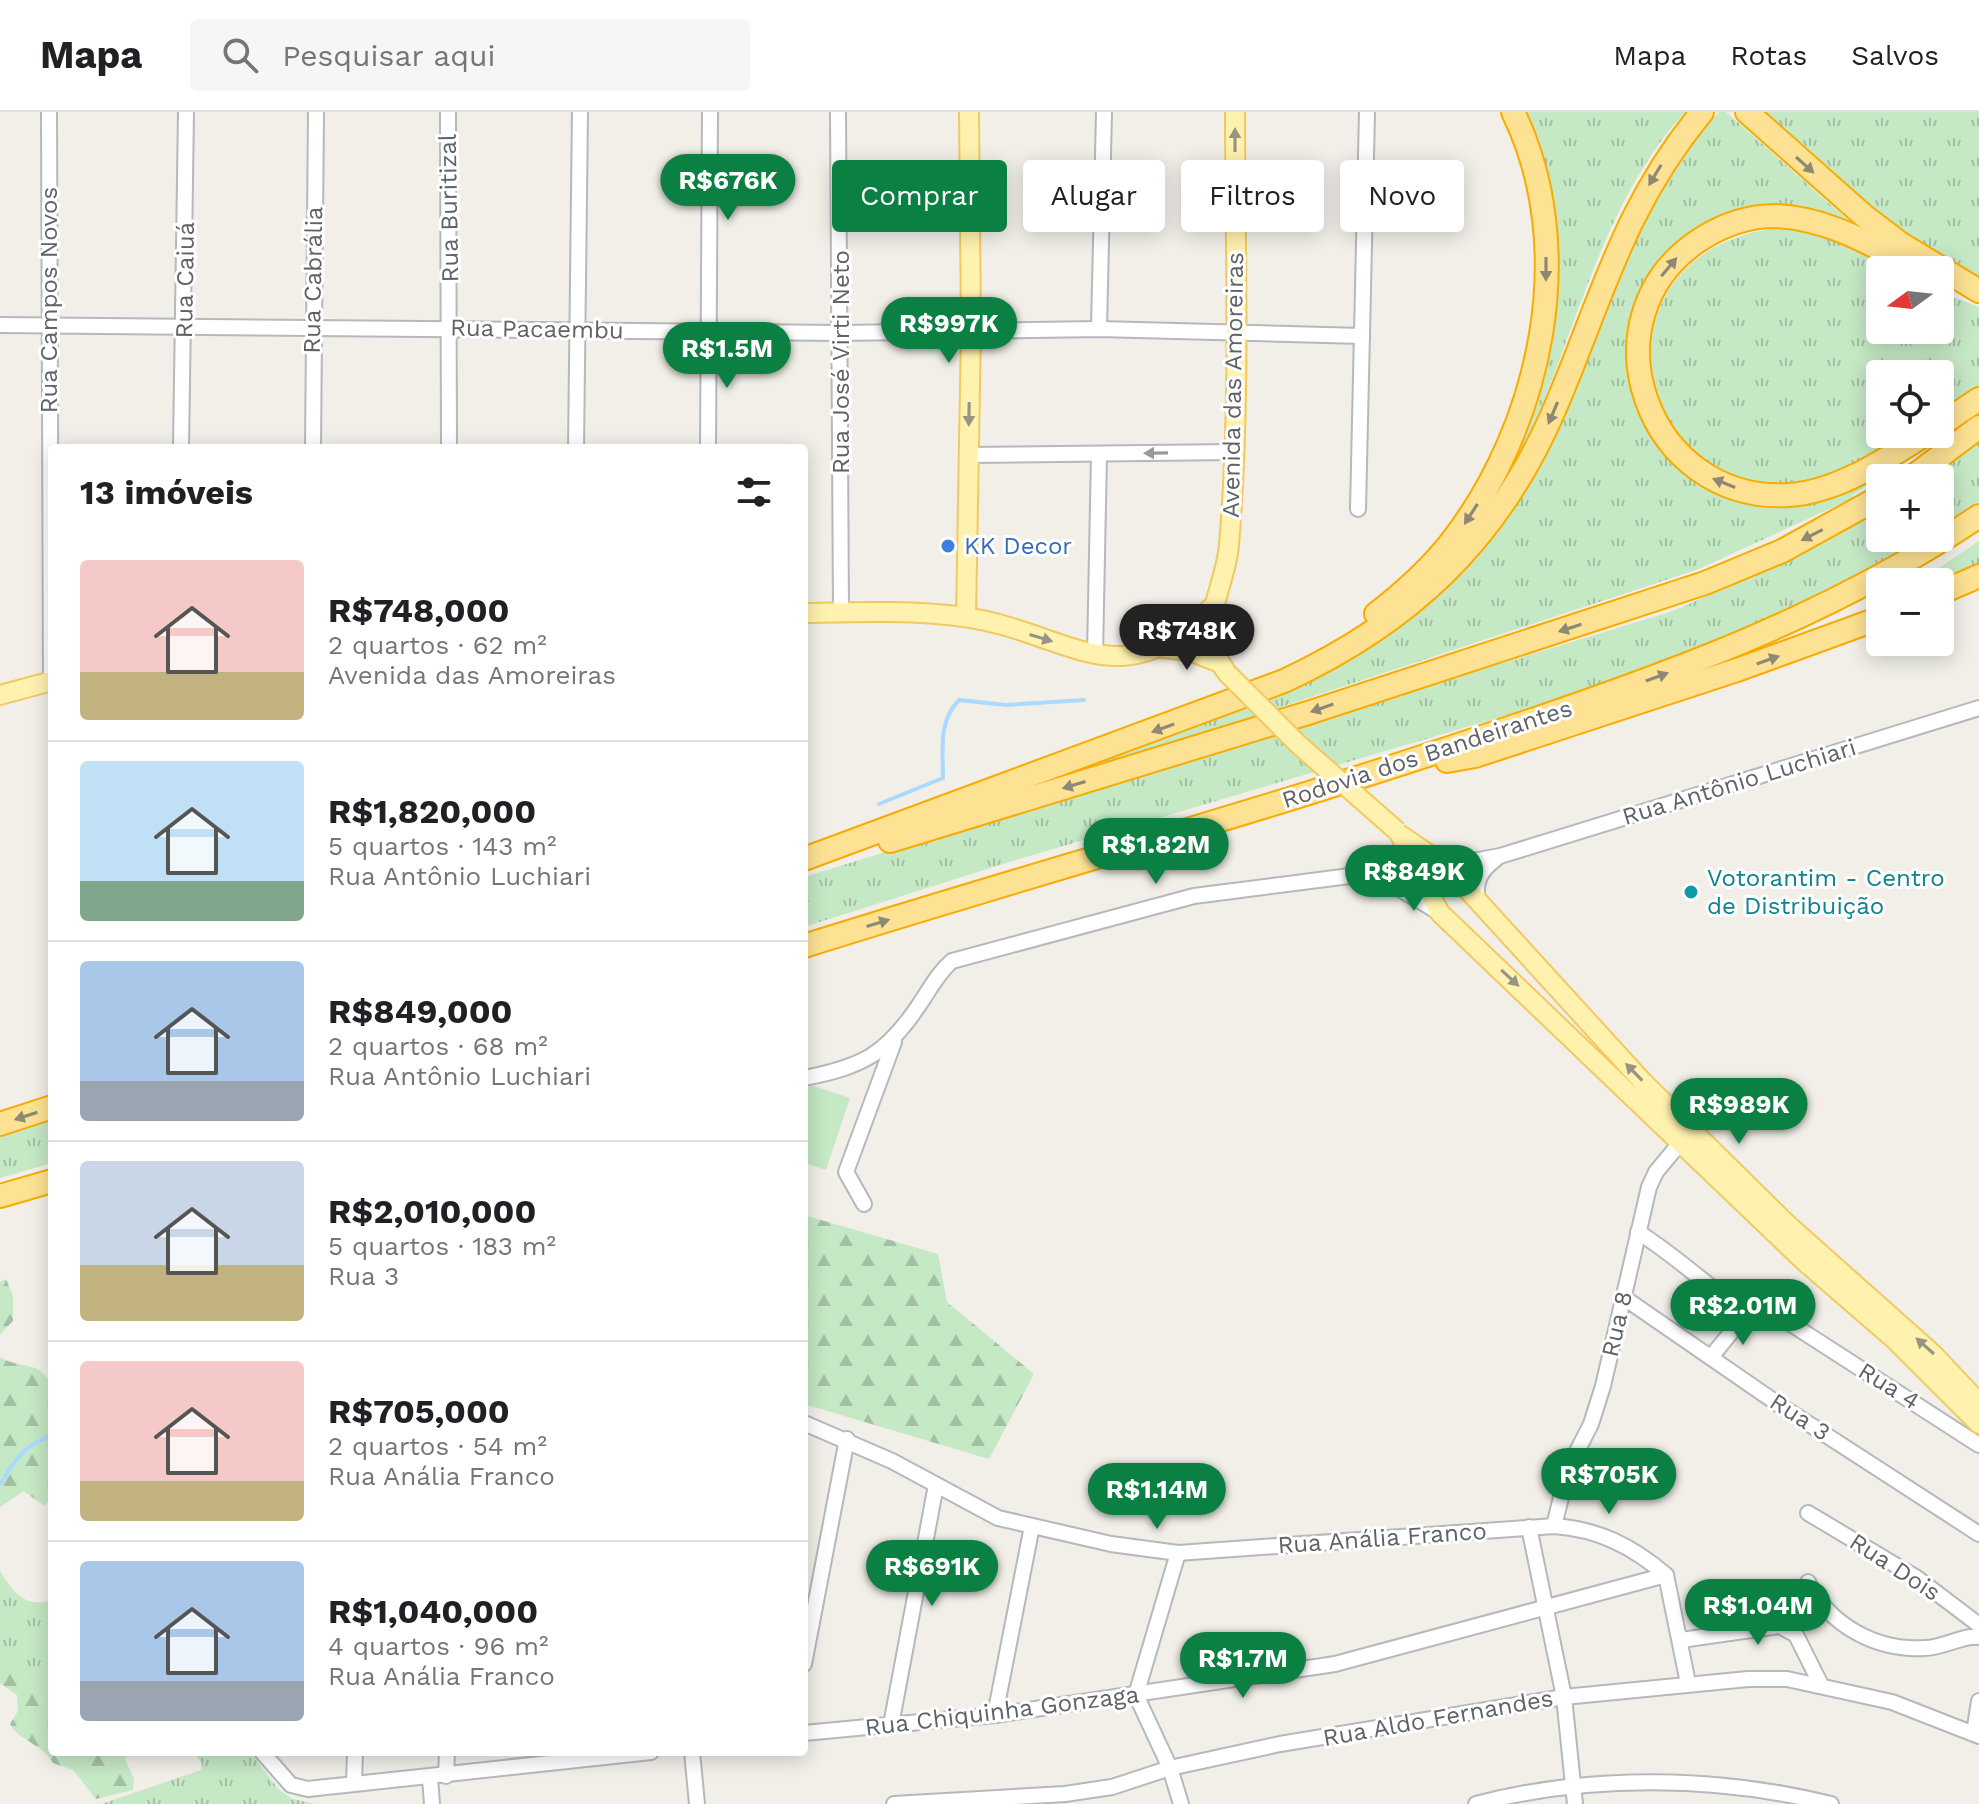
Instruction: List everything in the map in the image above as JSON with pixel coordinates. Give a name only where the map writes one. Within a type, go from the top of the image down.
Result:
[{"type":"highway","points":[[1236,700],[1361,626],[1424,571],[1470,516],[1508,444],[1536,359],[1546,273],[1542,203],[1535,168],[1513,112]]},
{"type":"highway","points":[[808,858],[1236,700],[1333,658],[1370,635],[1435,585],[1487,530],[1533,457],[1614,254],[1637,207],[1658,170],[1702,112]]},
{"type":"highway","points":[[1747,112],[1863,215],[1901,244],[1979,292]]},
{"type":"highway","points":[[1894,256],[1841,229],[1808,219],[1773,216],[1734,223],[1692,246],[1671,262],[1649,298],[1640,330],[1638,360],[1648,405],[1670,447],[1713,479],[1733,487],[1768,494],[1810,491],[1847,479],[1901,448]]},
{"type":"highway","points":[[1954,284],[1979,292]]},
{"type":"highway","points":[[1954,416],[1979,399]]},
{"type":"highway","points":[[1930,464],[1979,427]]},
{"type":"highway","points":[[808,865],[1296,717],[1705,583],[1796,544],[1866,505]]},
{"type":"highway","name":"Rodovia dos Bandeirantes","points":[[808,945],[1371,775],[1633,686],[1756,639],[1889,572],[1979,516]]},
{"type":"highway","points":[[1954,587],[1979,576]]},
{"type":"highway","points":[[1371,775],[1475,756],[1737,670],[1866,623]]},
{"type":"highway","points":[[0,1124],[48,1108]]},
{"type":"highway","points":[[0,1196],[48,1182]]},
{"type":"main road","points":[[966,617],[971,329],[969,112]]},
{"type":"main road","name":"Avenida das Amoreiras","points":[[1223,668],[1212,635],[1212,607],[1228,558],[1234,452],[1235,112]]},
{"type":"main road","name":"Avenida das Amoreiras","points":[[808,613],[966,617],[1095,655],[1126,658],[1163,648],[1194,626],[1212,607]]},
{"type":"main road","name":"Avenida das Amoreiras","points":[[1163,648],[1190,651],[1223,668]]},
{"type":"main road","points":[[1223,668],[1299,745],[1399,833],[1446,866],[1479,906],[1805,1262],[1895,1340],[1979,1424]]},
{"type":"main road","points":[[0,695],[48,682]]},
{"type":"main road","points":[[1399,833],[1447,919],[1933,1354],[1979,1403]]},
{"type":"main road","points":[[1419,873],[1446,866]]},
{"type":"main road","points":[[1447,919],[1470,917],[1479,906]]},
{"type":"street","name":"Rua Campos Novos","points":[[49,112],[50,444]]},
{"type":"street","name":"Rua Caiuá","points":[[181,444],[186,112]]},
{"type":"street","name":"Rua Cabrália","points":[[313,444],[316,112]]},
{"type":"street","name":"Rua Buritizal","points":[[448,112],[449,444]]},
{"type":"street","points":[[576,444],[580,112]]},
{"type":"street","points":[[708,444],[710,112]]},
{"type":"street","name":"Rua José Virti Neto","points":[[838,112],[842,333],[841,612]]},
{"type":"street","points":[[1099,329],[1104,112]]},
{"type":"street","points":[[1358,509],[1367,112]]},
{"type":"street","name":"Rua Pacaembu","points":[[0,325],[842,333],[1099,329],[1362,336]]},
{"type":"street","points":[[968,455],[1234,452]]},
{"type":"street","points":[[1095,655],[1099,454]]},
{"type":"street","name":"Rua Antônio Luchiari","points":[[1446,866],[1500,856],[1979,708]]},
{"type":"street","points":[[1479,906],[1475,888],[1484,869],[1500,856]]},
{"type":"street","points":[[864,1204],[846,1172],[894,1041],[941,970],[952,961],[1181,899],[1373,873],[1419,873]]},
{"type":"street","points":[[1373,873],[1447,919]]},
{"type":"street","points":[[808,1077],[860,1063],[894,1041]]},
{"type":"street","name":"Rua 8","points":[[1554,1526],[1568,1469],[1598,1403],[1644,1203],[1656,1172],[1687,1135]]},
{"type":"street","points":[[1638,1232],[1668,1251],[1746,1314],[1711,1357]]},
{"type":"street","name":"Rua 3","points":[[1623,1297],[1979,1534]]},
{"type":"street","name":"Rua 4","points":[[1746,1314],[1768,1312],[1782,1318],[1979,1445]]},
{"type":"street","name":"Rua Anália Franco","points":[[808,1424],[847,1439],[998,1518],[1111,1544],[1178,1553],[1554,1526],[1596,1530],[1639,1554],[1666,1575]]},
{"type":"street","points":[[808,1643],[847,1439]]},
{"type":"street","points":[[891,1725],[936,1485]]},
{"type":"street","name":"Rua Dois","points":[[1808,1513],[1917,1578],[1979,1625]]},
{"type":"street","points":[[995,1715],[1032,1526]]},
{"type":"street","points":[[1529,1527],[1564,1697],[1575,1804]]},
{"type":"street","points":[[1178,1553],[1136,1695],[1170,1768],[1181,1804]]},
{"type":"street","points":[[1666,1575],[1688,1683]]},
{"type":"street","name":"Rua Chiquinha Gonzaga","points":[[808,1733],[995,1715],[1335,1664],[1457,1634],[1547,1606],[1666,1575]]},
{"type":"street","points":[[1808,1582],[1819,1604],[1830,1614],[1844,1625],[1873,1639],[1925,1648],[1979,1637]]},
{"type":"street","points":[[1681,1640],[1780,1626],[1796,1635],[1821,1685]]},
{"type":"street","name":"Rua Aldo Fernandes","points":[[894,1804],[1065,1794],[1112,1787],[1170,1768],[1280,1744],[1564,1697],[1688,1683],[1787,1679],[1821,1685],[1892,1702],[1976,1734]]},
{"type":"street","points":[[1976,1734],[1979,1701]]},
{"type":"street","points":[[266,1756],[291,1785],[308,1789],[446,1776],[543,1759],[596,1756]]},
{"type":"street","points":[[354,1784],[355,1756]]},
{"type":"street","points":[[446,1776],[447,1756]]},
{"type":"street","points":[[692,1756],[697,1804]]},
{"type":"street","points":[[430,1778],[432,1804]]},
{"type":"street","points":[[1476,1804],[1574,1786],[1732,1785],[1831,1804]]},
{"type":"green space","points":[[1520,112],[1685,112],[1658,145],[1615,219],[1530,433],[1477,526],[1472,522],[1551,297]]},
{"type":"green space","points":[[1719,112],[1726,112],[1857,228],[1806,210],[1752,211],[1699,228],[1661,260],[1637,301],[1629,348],[1635,396],[1656,441],[1692,477],[1742,500],[1760,503],[1794,501],[1866,474],[1866,486],[1852,495],[1853,498],[1699,569],[1287,705],[1248,723],[1066,773],[1244,705],[1433,598],[1487,544],[1528,485],[1631,242],[1685,152]]},
{"type":"green space","points":[[1760,112],[1979,112],[1979,277],[1954,263],[1954,256],[1942,256],[1898,231]]},
{"type":"green space","points":[[1776,228],[1832,237],[1869,256],[1866,256],[1866,344],[1954,344],[1954,297],[1979,307],[1979,389],[1954,406],[1954,360],[1866,360],[1866,448],[1886,448],[1850,468],[1811,482],[1753,484],[1706,464],[1672,427],[1654,381],[1653,332],[1672,286],[1712,249]]},
{"type":"green space","points":[[1979,442],[1979,501],[1954,518],[1954,464],[1947,464]]},
{"type":"green space","points":[[1866,516],[1866,552],[1897,552],[1766,623],[1521,711],[1009,862],[808,926],[808,876],[1673,611],[1801,554]]},
{"type":"green space","points":[[1979,541],[1979,568],[1954,577],[1954,568],[1939,568]]},
{"type":"green space","points":[[808,1084],[850,1098],[826,1170],[808,1164]]},
{"type":"green space","points":[[48,1118],[48,1164],[0,1178],[0,1134]]},
{"type":"green space","points":[[808,1216],[938,1254],[947,1302],[1034,1374],[989,1459],[808,1405]]},
{"type":"green space","points":[[6,1279],[13,1296],[13,1321],[0,1334],[0,1282]]},
{"type":"green space","points":[[0,1357],[38,1369],[48,1381],[48,1502],[44,1506],[24,1491],[0,1507]]},
{"type":"green space","points":[[0,1571],[21,1597],[34,1602],[48,1601],[48,1701],[0,1659]]},
{"type":"green space","points":[[0,1659],[48,1701],[48,1756],[10,1724],[18,1711],[17,1695],[0,1683]]},
{"type":"green space","points":[[48,1756],[126,1756],[134,1779],[133,1790],[96,1799],[73,1770],[53,1763]]},
{"type":"green space","points":[[197,1756],[253,1756],[279,1790],[293,1799],[315,1804],[101,1804],[201,1770],[202,1764]]},
{"type":"waterway","points":[[879,804],[943,778],[945,727],[952,708],[959,700],[1006,705],[1084,700]]},
{"type":"waterway","points":[[0,1484],[27,1449],[48,1437]]},
{"type":"place","name":"KK Decor","points":[[948,546]]},
{"type":"place","name":"Votorantim - Centro de Distribuição","points":[[1691,892]]}]
